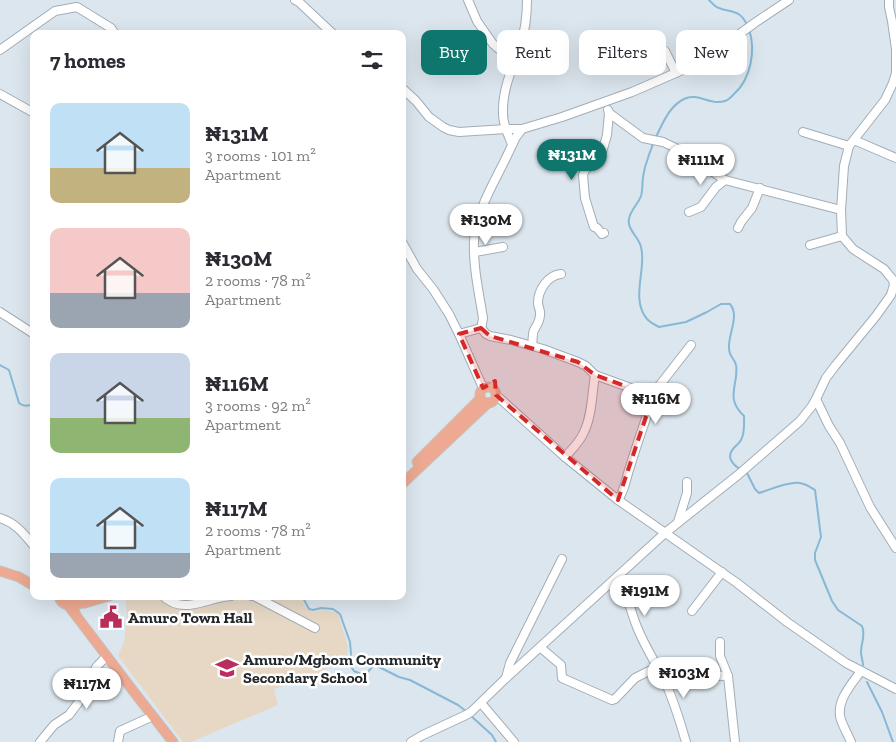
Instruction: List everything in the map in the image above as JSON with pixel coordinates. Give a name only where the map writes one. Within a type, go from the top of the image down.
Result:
[{"type":"main road","points":[[406,473],[484,401],[493,401],[496,395],[491,387],[483,388],[480,393],[484,401]]},
{"type":"main road","points":[[406,480],[484,401]]},
{"type":"main road","points":[[0,566],[30,578]]},
{"type":"main road","points":[[0,571],[30,584]]},
{"type":"main road","points":[[60,600],[73,605],[95,600]]},
{"type":"main road","points":[[83,624],[84,610],[88,602]]},
{"type":"main road","points":[[73,605],[83,624],[173,742]]},
{"type":"street","points":[[468,0],[477,21],[497,47]]},
{"type":"street","points":[[524,30],[527,0]]},
{"type":"street","points":[[744,30],[789,0]]},
{"type":"street","points":[[411,742],[469,714],[664,533],[738,475],[800,421],[816,399],[826,378],[891,295],[895,285],[884,269],[853,249],[842,236],[841,210],[844,166],[851,143],[885,100],[896,73],[896,49],[889,0]]},
{"type":"street","points":[[298,1],[329,30]]},
{"type":"street","points":[[0,50],[55,11],[77,3],[113,30]]},
{"type":"street","points":[[406,92],[429,117],[443,127],[460,132],[522,129],[602,103],[676,73],[666,53]]},
{"type":"street","points":[[510,75],[505,88],[503,115],[512,144]]},
{"type":"street","points":[[0,94],[30,111]]},
{"type":"street","points":[[602,103],[609,113],[644,138],[680,150],[725,180],[841,210]]},
{"type":"street","points":[[604,234],[592,224],[583,175],[603,149],[608,135],[609,113]]},
{"type":"street","points":[[481,328],[483,318],[475,252],[475,232],[487,198],[512,144],[522,129]]},
{"type":"street","points":[[803,132],[851,143],[896,158]]},
{"type":"street","points":[[689,212],[700,207],[716,187],[725,180]]},
{"type":"street","points":[[738,228],[752,208],[760,188]]},
{"type":"street","points":[[810,245],[842,236]]},
{"type":"street","points":[[475,252],[503,248]]},
{"type":"street","points":[[406,249],[417,269],[444,306],[459,334],[483,388]]},
{"type":"street","points":[[532,346],[533,332],[541,314],[538,306],[541,292],[550,277],[561,274]]},
{"type":"street","points":[[0,312],[30,331]]},
{"type":"street","points":[[459,334],[481,328]]},
{"type":"street","points":[[481,328],[490,336],[532,346],[578,362],[586,366],[595,375],[653,396]]},
{"type":"street","points":[[618,500],[625,488],[629,469],[653,396],[691,345]]},
{"type":"street","points":[[565,457],[580,441],[588,423],[595,375]]},
{"type":"street","points":[[496,395],[565,457],[618,500],[722,572],[820,646],[846,663],[896,689]]},
{"type":"street","points":[[816,399],[829,426],[840,443],[870,507],[896,548]]},
{"type":"street","points":[[678,522],[687,493],[688,482]]},
{"type":"street","points":[[0,518],[16,525],[30,541]]},
{"type":"street","points":[[506,678],[516,649],[562,559]]},
{"type":"street","points":[[692,611],[722,572]]},
{"type":"street","points":[[618,576],[624,587],[637,628],[664,679],[686,742]]},
{"type":"street","points":[[169,600],[174,604],[189,606],[211,600]]},
{"type":"street","points":[[262,600],[315,628]]},
{"type":"street","points":[[720,642],[720,656],[728,676],[735,742]]},
{"type":"street","points":[[540,648],[562,664],[562,678],[612,700],[634,678],[656,667]]},
{"type":"street","points":[[40,742],[54,725],[69,715],[78,703],[90,676],[107,656]]},
{"type":"street","points":[[851,742],[841,720],[840,710],[842,699],[861,671]]},
{"type":"street","points":[[664,679],[689,675],[728,676]]},
{"type":"street","points":[[481,703],[514,742]]},
{"type":"street","points":[[118,742],[120,731],[153,716]]},
{"type":"highlighted area","points":[[481,328],[490,336],[578,362],[595,375],[653,396],[618,500],[496,395],[495,381],[483,388],[459,334]]},
{"type":"shaded area","name":"Amuro/Mgbom Community Secondary School","points":[[125,600],[302,600],[310,611],[332,611],[338,614],[348,647],[347,657],[307,679],[274,689],[278,705],[191,742],[183,742],[118,656],[124,642],[127,616]]},
{"type":"waterway","points":[[709,0],[718,7],[735,12],[741,16],[747,25]]},
{"type":"waterway","points":[[655,139],[666,116],[679,102],[689,97],[714,102],[725,101],[740,88],[748,72],[752,55],[749,29]]},
{"type":"waterway","points":[[653,143],[644,169],[641,196],[629,219],[630,227],[641,247],[642,264],[639,293],[642,311],[647,319],[659,327],[686,322],[721,304],[730,304],[734,314],[729,343],[729,351],[736,368],[734,398],[736,407],[744,416],[744,431],[740,441],[731,452],[730,458],[740,469]]},
{"type":"waterway","points":[[0,365],[9,370],[19,403],[26,406],[30,405]]},
{"type":"waterway","points":[[747,473],[759,493],[785,484],[795,483],[804,484],[815,490],[821,537],[815,553],[815,560],[832,601],[838,610],[862,626],[861,652],[863,665]]},
{"type":"waterway","points":[[304,600],[309,609],[333,609],[340,614],[350,642],[350,665],[354,671],[361,674],[367,673],[373,666],[377,666],[399,677],[410,680],[458,705],[467,712]]},
{"type":"waterway","points":[[867,682],[882,712],[893,742]]},
{"type":"waterway","points":[[470,715],[492,735],[496,742]]},
{"type":"place","name":"Amuro Town Hall","points":[[111,617]]},
{"type":"place","name":"Amuro/Mgbom Community Secondary School","points":[[227,668]]}]
